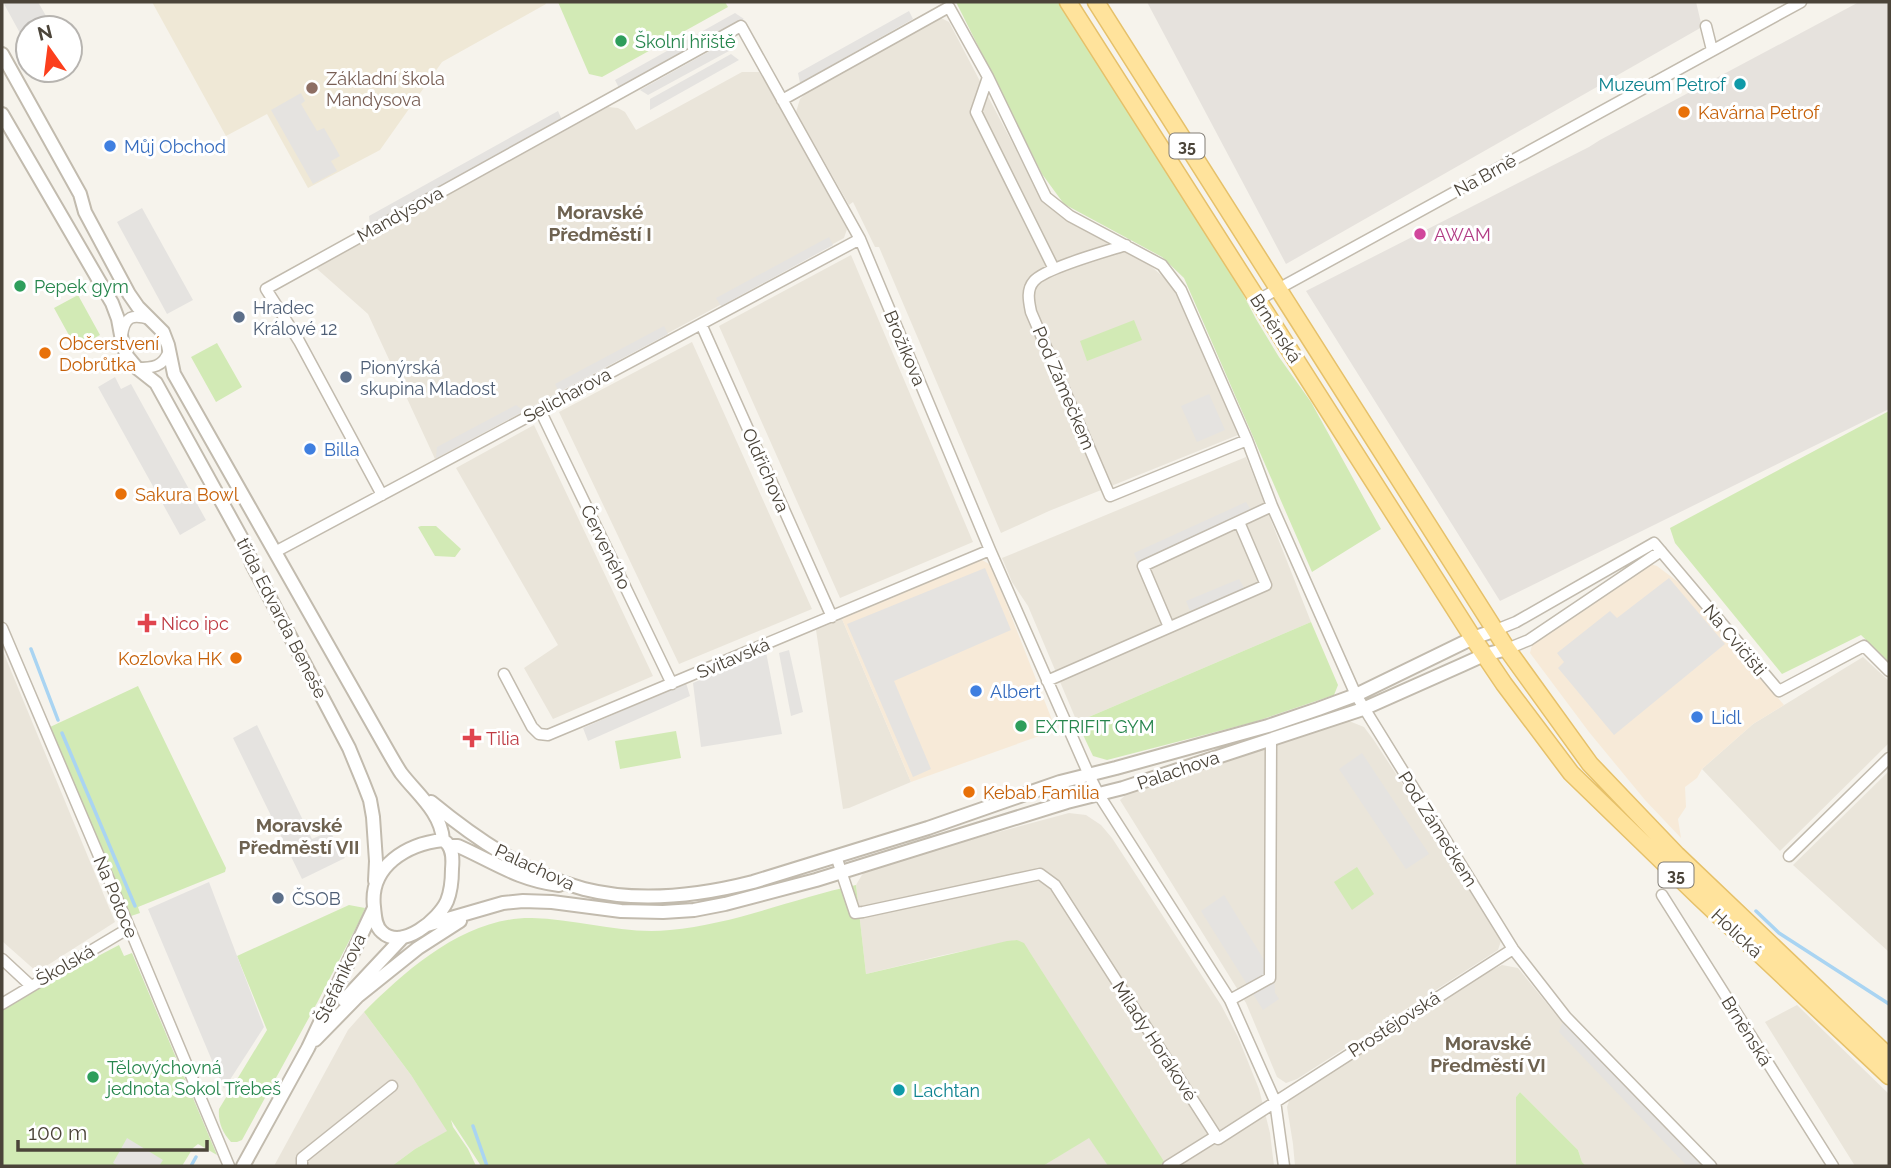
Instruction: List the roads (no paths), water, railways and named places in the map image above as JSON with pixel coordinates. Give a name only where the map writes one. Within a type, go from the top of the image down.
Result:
[{"type":"main road","name":"Brněnská","points":[[1068,2],[1484,655]]},
{"type":"main road","name":"Brněnská","points":[[1096,2],[1496,630]]},
{"type":"main road","name":"Holická","points":[[1496,630],[1590,764],[1696,874],[1889,1057]]},
{"type":"main road","name":"Holická","points":[[1484,655],[1571,773],[1889,1076]]},
{"type":"street","name":"Na Brně","points":[[1258,300],[1801,2]]},
{"type":"street","name":"Pod Zámečkem","points":[[782,100],[949,7],[988,77],[1046,197],[1070,216],[1162,265],[1181,290],[1247,440],[1272,506],[1363,709],[1513,948],[1566,1017],[1711,1166]]},
{"type":"street","name":"Brožíkova","points":[[741,26],[860,239],[990,550],[1089,775]]},
{"type":"street","name":"Mandysova","points":[[382,495],[299,341],[266,289],[741,26]]},
{"type":"street","points":[[1706,26],[1712,50]]},
{"type":"street","name":"třída Edvarda Beneše","points":[[2,54],[79,194],[85,212],[129,294],[163,332],[174,374],[389,753],[416,790]]},
{"type":"street","points":[[988,77],[976,111],[1054,269]]},
{"type":"street","name":"třída Edvarda Beneše","points":[[2,114],[112,303],[127,356],[156,383],[246,546],[252,564],[349,748],[370,800],[376,861],[375,888]]},
{"type":"street","name":"Selicharova","points":[[275,552],[860,239]]},
{"type":"street","name":"Pod Zámečkem","points":[[1126,245],[1054,269],[1034,281],[1028,294],[1031,312],[1110,496],[1247,440]]},
{"type":"street","points":[[121,339],[124,324],[130,318],[138,315],[152,320]]},
{"type":"street","name":"Oldřichova","points":[[701,324],[832,617]]},
{"type":"street","points":[[137,368],[158,366],[166,360],[169,351]]},
{"type":"street","name":"Červeného","points":[[540,410],[672,684]]},
{"type":"street","points":[[1170,627],[1143,566],[1272,506]]},
{"type":"street","points":[[1047,681],[1266,585],[1239,522]]},
{"type":"street","points":[[1496,630],[1516,622],[1654,543],[1661,551],[1529,640],[1507,649]]},
{"type":"street","name":"Svitavská","points":[[504,674],[536,732],[542,735],[560,731],[990,550]]},
{"type":"street","name":"Na Cvičišti","points":[[1661,551],[1779,691],[1864,646],[1889,671]]},
{"type":"street","name":"Na Potoce","points":[[2,628],[229,1166]]},
{"type":"street","name":"Palachova","points":[[416,790],[493,848],[524,865],[583,889],[636,896],[693,894],[753,882],[928,828],[1060,782],[1268,726],[1356,695],[1473,638],[1496,630]]},
{"type":"street","name":"Palachova","points":[[425,926],[503,903],[523,901],[621,911],[663,912],[725,904],[1135,784],[1363,709],[1484,655],[1507,649]]},
{"type":"street","points":[[1230,1000],[1270,978],[1271,738]]},
{"type":"street","points":[[1789,856],[1889,758]]},
{"type":"street","points":[[1089,775],[1230,1000],[1275,1101],[1284,1166]]},
{"type":"street","points":[[416,790],[435,814],[446,843],[453,858],[451,885],[440,913],[425,926],[396,939],[383,933],[377,926],[375,888],[385,868],[395,856],[424,843],[446,843],[458,846],[528,880],[583,889]]},
{"type":"street","points":[[836,856],[841,872]]},
{"type":"street","name":"Milady Horákové","points":[[841,872],[855,913],[1040,874],[1055,885],[1216,1136]]},
{"type":"street","name":"Brněnská","points":[[1662,895],[1833,1166]]},
{"type":"street","name":"Štefánikova","points":[[243,1166],[308,1048],[374,908]]},
{"type":"street","points":[[308,1048],[358,996],[418,948],[475,911]]},
{"type":"street","name":"Školská","points":[[2,1004],[130,928]]},
{"type":"street","name":"Štefánikova","points":[[308,1048],[352,990],[403,937]]},
{"type":"street","name":"Prostějovská","points":[[1275,1101],[1513,948]]},
{"type":"street","points":[[2,959],[30,985]]},
{"type":"street","points":[[302,1166],[302,1158],[392,1086]]},
{"type":"street","points":[[1168,1166],[1216,1136],[1218,1139],[1275,1101]]},
{"type":"waterway","points":[[31,649],[58,720]]},
{"type":"waterway","points":[[62,733],[135,906]]},
{"type":"waterway","points":[[1756,911],[1779,933],[1889,1004]]},
{"type":"waterway","points":[[473,1126],[487,1166]]},
{"type":"waterway","points":[[191,1166],[196,1157]]},
{"type":"place","name":"Školní hřiště","points":[[621,41]]},
{"type":"place","name":"Muzeum Petrof","points":[[1740,84]]},
{"type":"place","name":"Základní škola Mandysova","points":[[312,88]]},
{"type":"place","name":"Kavárna Petrof","points":[[1684,112]]},
{"type":"place","name":"Můj Obchod","points":[[110,146]]},
{"type":"place","name":"AWAM","points":[[1420,234]]},
{"type":"place","name":"Pepek gym","points":[[20,286]]},
{"type":"place","name":"Hradec Králové 12","points":[[239,317]]},
{"type":"place","name":"Občerstvení Dobrůtka","points":[[45,353]]},
{"type":"place","name":"Pionýrská skupina Mladost","points":[[346,377]]},
{"type":"place","name":"Billa","points":[[310,449]]},
{"type":"place","name":"Sakura Bowl","points":[[121,494]]},
{"type":"place","name":"Nico ipc","points":[[147,623]]},
{"type":"place","name":"Kozlovka HK","points":[[236,658]]},
{"type":"place","name":"Albert","points":[[976,691]]},
{"type":"place","name":"Lidl","points":[[1697,717]]},
{"type":"place","name":"EXTRIFIT GYM","points":[[1021,726]]},
{"type":"place","name":"Tilia","points":[[472,738]]},
{"type":"place","name":"Kebab Familia","points":[[969,792]]},
{"type":"place","name":"ČSOB","points":[[278,898]]},
{"type":"place","name":"Tělovýchovná jednota Sokol Třebeš","points":[[93,1077]]},
{"type":"place","name":"Lachtan","points":[[899,1090]]},
{"type":"district","name":"Moravské Předměstí I","points":[[600,223]]},
{"type":"district","name":"Moravské Předměstí VII","points":[[299,836]]},
{"type":"district","name":"Moravské Předměstí VI","points":[[1488,1054]]}]
